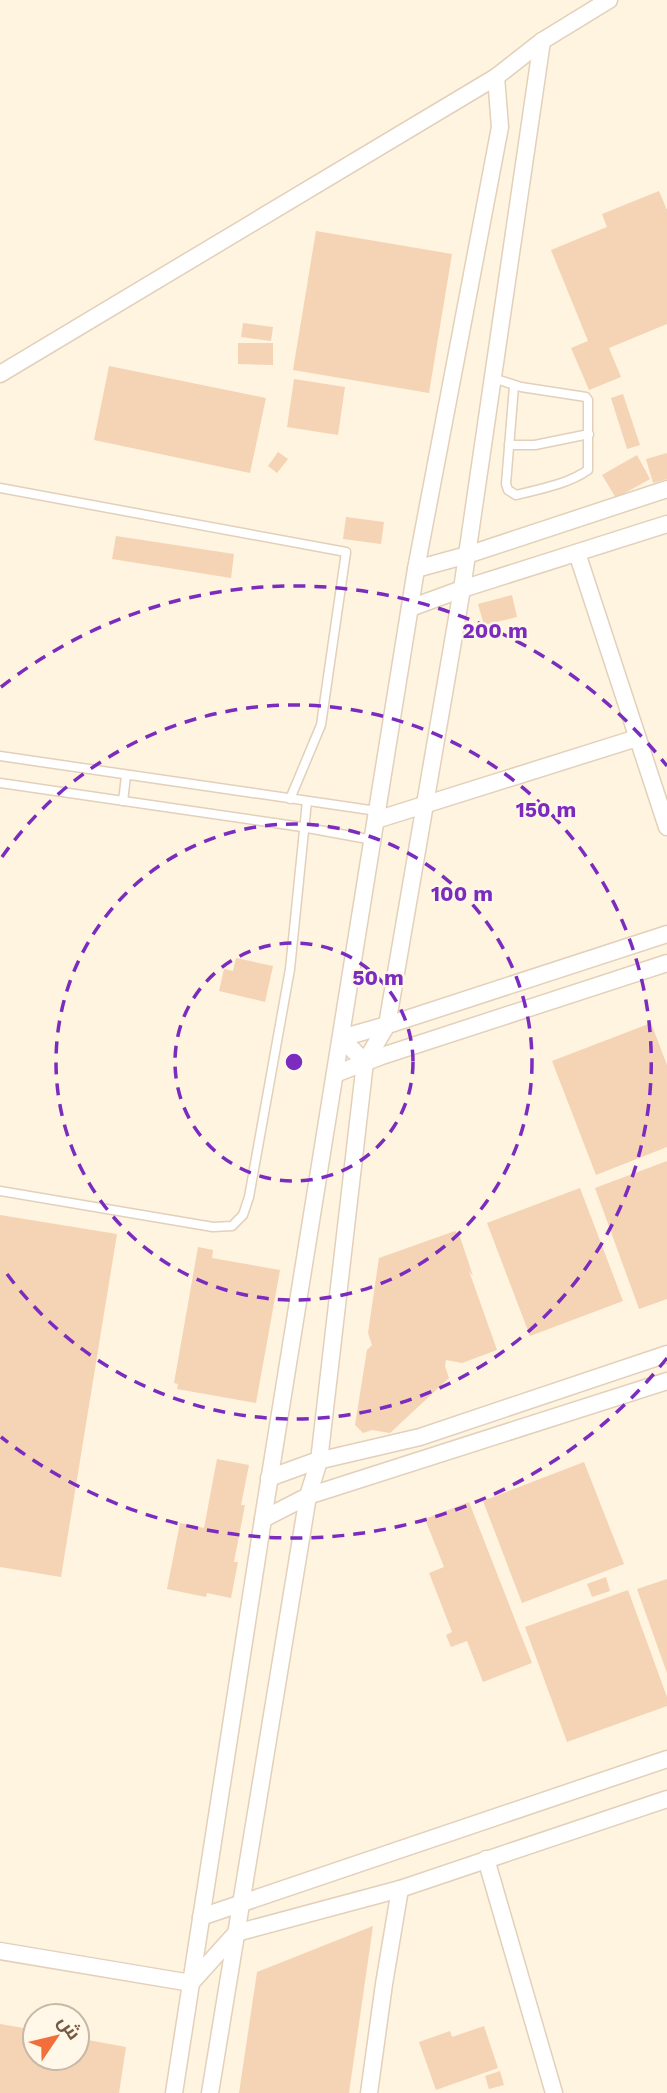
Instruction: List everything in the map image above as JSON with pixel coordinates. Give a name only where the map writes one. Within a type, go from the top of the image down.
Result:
[{"type":"street","points":[[0,374],[496,77],[542,41],[609,0]]},
{"type":"street","points":[[209,2093],[307,1496],[319,1461],[365,1062],[387,1025],[462,589],[542,41]]},
{"type":"street","points":[[174,2093],[263,1519],[416,569],[500,127],[496,77]]},
{"type":"street","points":[[416,569],[467,555],[667,489]]},
{"type":"street","points":[[410,608],[667,524]]},
{"type":"street","points":[[577,553],[667,827]]},
{"type":"street","points":[[377,815],[425,804],[637,738]]},
{"type":"street","points":[[341,1038],[667,934]]},
{"type":"street","points":[[335,1074],[667,963]]},
{"type":"street","points":[[341,1038],[365,1062]]},
{"type":"street","points":[[270,1479],[319,1461],[421,1437],[667,1354]]},
{"type":"street","points":[[263,1519],[307,1496],[667,1381]]},
{"type":"street","points":[[201,1917],[667,1759]]},
{"type":"street","points":[[191,1983],[236,1933],[400,1889],[667,1799]]},
{"type":"street","points":[[486,1859],[554,2093]]},
{"type":"street","points":[[369,2093],[400,1889]]},
{"type":"street","points":[[0,1951],[191,1983]]},
{"type":"lane","points":[[493,378],[514,386],[586,397],[588,470],[572,479],[516,495],[508,490],[506,484],[514,386]]},
{"type":"lane","points":[[509,445],[535,445],[589,434]]},
{"type":"lane","points":[[0,488],[345,552],[321,725],[290,799]]},
{"type":"lane","points":[[0,755],[306,801],[377,815]]},
{"type":"lane","points":[[123,800],[126,776]]},
{"type":"lane","points":[[0,783],[302,827],[373,840]]},
{"type":"lane","points":[[0,1191],[213,1227],[232,1226],[243,1215],[249,1197],[290,969],[306,801]]},
{"type":"building","points":[[659,191],[667,210],[667,324],[609,348],[621,377],[589,390],[571,348],[588,341],[551,250],[607,227],[602,214]]},
{"type":"building","points":[[316,231],[452,254],[429,393],[293,370]]},
{"type":"building","points":[[243,323],[273,327],[271,341],[241,337]]},
{"type":"building","points":[[238,343],[273,343],[273,365],[238,364]]},
{"type":"building","points":[[109,366],[266,398],[250,473],[94,440]]},
{"type":"building","points":[[294,379],[345,387],[338,435],[287,427]]},
{"type":"building","points":[[623,394],[640,445],[627,449],[611,398]]},
{"type":"building","points":[[278,452],[288,459],[277,473],[268,466]]},
{"type":"building","points":[[667,453],[667,479],[653,483],[646,459]]},
{"type":"building","points":[[637,455],[650,479],[616,498],[602,475]]},
{"type":"building","points":[[346,517],[384,522],[381,544],[343,539]]},
{"type":"building","points":[[116,536],[234,554],[231,578],[112,559]]},
{"type":"building","points":[[512,595],[517,617],[484,625],[478,604]]},
{"type":"building","points":[[236,958],[273,966],[265,1002],[219,991],[224,969],[233,971]]},
{"type":"building","points":[[651,1023],[667,1065],[667,1147],[596,1175],[552,1061]]},
{"type":"building","points":[[667,1161],[667,1299],[639,1309],[595,1188]]},
{"type":"building","points":[[580,1188],[623,1301],[530,1336],[487,1223]]},
{"type":"building","points":[[0,1215],[117,1234],[61,1577],[0,1567]]},
{"type":"building","points":[[455,1231],[460,1237],[497,1350],[462,1363],[446,1360],[449,1378],[390,1433],[372,1430],[363,1433],[355,1425],[367,1350],[372,1345],[368,1333],[379,1258]]},
{"type":"building","points":[[198,1247],[213,1250],[212,1258],[280,1270],[256,1403],[177,1389],[178,1384],[174,1383]]},
{"type":"building","points":[[217,1459],[249,1465],[241,1505],[245,1505],[234,1562],[238,1562],[231,1598],[207,1593],[206,1597],[167,1589],[180,1523],[204,1528]]},
{"type":"building","points":[[584,1462],[624,1564],[522,1603],[483,1501]]},
{"type":"building","points":[[469,1502],[532,1663],[483,1682],[467,1641],[451,1647],[446,1635],[452,1632],[429,1573],[444,1567],[425,1519]]},
{"type":"building","points":[[606,1577],[610,1591],[592,1597],[587,1584]]},
{"type":"building","points":[[667,1579],[667,1673],[637,1589]]},
{"type":"building","points":[[628,1590],[667,1697],[667,1706],[567,1742],[525,1627]]},
{"type":"building","points":[[373,1926],[349,2093],[239,2093],[257,1972]]},
{"type":"building","points":[[0,2024],[21,2028],[21,2072],[91,2072],[91,2041],[126,2047],[119,2093],[0,2093]]},
{"type":"building","points":[[484,2026],[498,2068],[436,2090],[419,2042],[450,2031],[452,2037]]},
{"type":"building","points":[[500,2071],[504,2085],[489,2089],[485,2076]]}]
